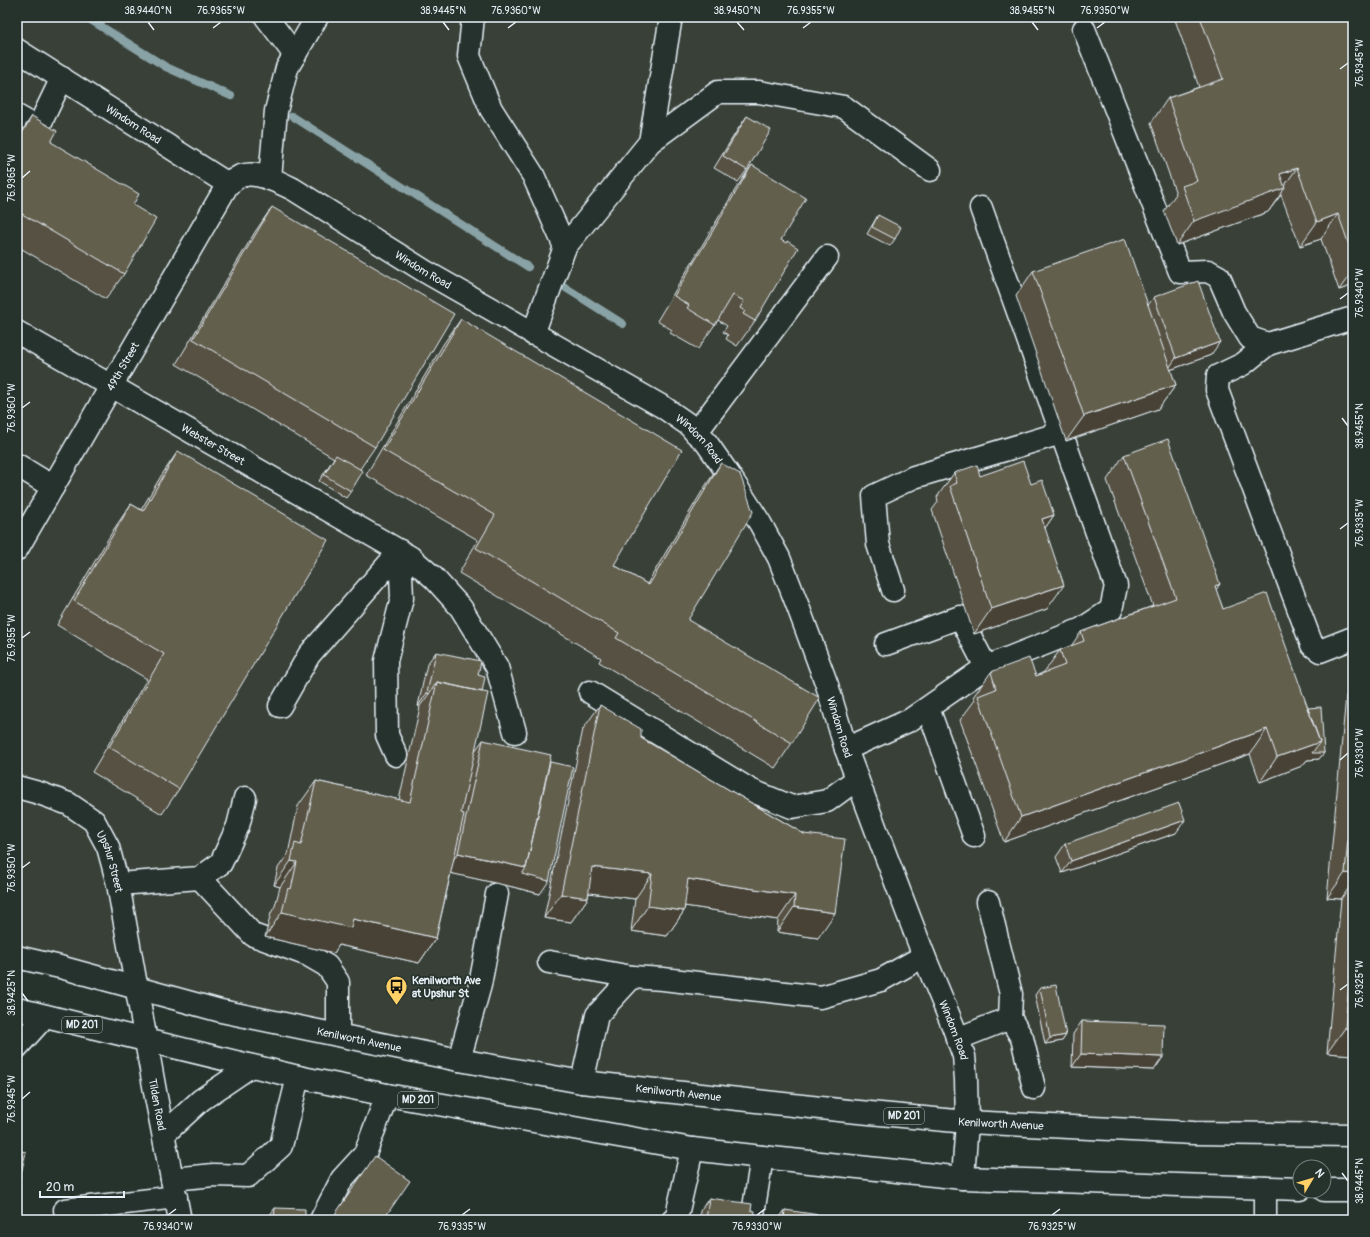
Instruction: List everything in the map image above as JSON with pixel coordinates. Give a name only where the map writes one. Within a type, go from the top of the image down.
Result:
[{"type":"street","points":[[266,17],[295,55]]},
{"type":"street","points":[[270,178],[276,110],[287,68],[317,17]]},
{"type":"street","points":[[473,17],[469,56],[491,109],[533,175],[565,247]]},
{"type":"street","points":[[650,142],[671,17]]},
{"type":"street","points":[[1084,29],[1180,272],[1208,271],[1220,277],[1234,312],[1250,338],[1268,344]]},
{"type":"street","name":"Windom Road","points":[[17,50],[228,184],[242,175],[256,175],[270,178],[293,189],[426,272],[663,407],[689,425],[706,442],[760,522],[779,558],[827,685],[846,749],[857,779],[924,956],[964,1056],[967,1122],[963,1178]]},
{"type":"street","points":[[17,116],[38,128],[62,78]]},
{"type":"street","points":[[533,334],[565,247],[650,142],[718,92],[759,92],[844,107],[930,170]]},
{"type":"street","name":"49th Street","points":[[17,549],[228,184]]},
{"type":"street","points":[[846,749],[910,720],[986,667],[1082,629],[1111,610],[1116,586],[981,208]]},
{"type":"street","points":[[696,433],[827,257]]},
{"type":"street","points":[[1353,318],[1268,344],[1243,364],[1218,376],[1217,390],[1312,645],[1320,651],[1353,638]]},
{"type":"street","name":"Webster Street","points":[[17,332],[405,554],[434,578],[461,608],[497,667],[515,732]]},
{"type":"street","points":[[893,590],[878,544],[874,496],[914,477],[1061,433]]},
{"type":"street","points":[[17,465],[53,487]]},
{"type":"street","points":[[280,706],[308,655],[405,554]]},
{"type":"street","points":[[396,755],[386,735],[386,661],[402,598],[405,554]]},
{"type":"street","points":[[886,644],[960,617],[986,667]]},
{"type":"street","points":[[590,692],[750,790],[792,807],[827,801],[857,779]]},
{"type":"street","points":[[928,708],[974,836]]},
{"type":"street","name":"Upshur Street","points":[[17,787],[69,804],[94,821],[108,847],[118,884],[137,988]]},
{"type":"street","points":[[118,884],[200,878],[221,863],[238,826],[245,798]]},
{"type":"street","points":[[200,878],[253,935],[308,954],[327,966],[338,982],[338,1035]]},
{"type":"street","points":[[459,1060],[480,985],[497,894]]},
{"type":"street","points":[[988,902],[1011,994],[1010,1018],[1022,1038],[1034,1088]]},
{"type":"street","points":[[549,962],[632,977],[663,979],[821,997],[880,980],[924,956]]},
{"type":"street","name":"Kenilworth Avenue","points":[[17,957],[60,967],[221,1011],[459,1060],[582,1082],[817,1108],[967,1122],[1194,1133],[1353,1135]]},
{"type":"street","points":[[582,1082],[597,1015],[632,977]]},
{"type":"street","name":"Tilden Road","points":[[137,988],[180,1220]]},
{"type":"street","name":"MD 201","points":[[17,1009],[298,1077],[387,1095],[692,1149],[762,1158],[963,1178],[1292,1189]]},
{"type":"street","points":[[17,1048],[45,1016]]},
{"type":"street","points":[[957,1039],[1010,1018]]},
{"type":"street","points":[[164,1134],[201,1100],[251,1066]]},
{"type":"street","points":[[65,1210],[174,1188],[214,1175],[248,1176],[281,1146],[298,1077]]},
{"type":"street","points":[[321,1220],[342,1179],[365,1154],[387,1095]]},
{"type":"street","points":[[673,1220],[677,1215],[692,1149]]},
{"type":"street","points":[[752,1220],[762,1158]]},
{"type":"street","points":[[1265,1188],[1265,1220]]},
{"type":"street","points":[[1332,1190],[1353,1190]]},
{"type":"shaded area","points":[[17,17],[1353,17],[1353,1136],[1194,1133],[582,1082],[17,957]]},
{"type":"building","points":[[1200,17],[1353,17],[1353,256],[1338,214],[1317,222],[1297,168],[1280,174],[1285,188],[1194,221],[1182,186],[1197,181],[1168,98],[1223,79]]},
{"type":"building","points":[[32,116],[57,131],[51,142],[139,194],[133,205],[156,219],[124,274],[17,211],[17,142]]},
{"type":"building","points":[[747,116],[771,130],[747,170],[723,156]]},
{"type":"building","points":[[752,165],[806,198],[781,240],[786,243],[787,241],[798,248],[755,321],[743,314],[745,311],[740,308],[744,301],[733,295],[715,325],[687,308],[689,305],[674,296]]},
{"type":"building","points":[[272,207],[454,314],[375,447],[193,339]]},
{"type":"building","points":[[878,215],[901,227],[895,239],[872,227]]},
{"type":"building","points":[[1125,239],[1176,385],[1084,416],[1033,271]]},
{"type":"building","points":[[1198,281],[1220,342],[1176,358],[1154,297]]},
{"type":"building","points":[[461,319],[682,450],[614,565],[649,585],[721,463],[740,474],[753,512],[688,620],[820,698],[792,743],[616,638],[619,633],[476,548],[495,515],[383,450]]},
{"type":"building","points":[[1168,439],[1220,584],[1215,586],[1223,609],[1267,593],[1320,742],[1277,757],[1267,729],[1021,817],[978,696],[996,689],[991,672],[1029,658],[1036,676],[1065,665],[1060,650],[1084,641],[1081,632],[1176,598],[1124,455]]},
{"type":"building","points":[[178,451],[328,540],[179,789],[109,747],[164,654],[74,601],[131,504],[143,511]]},
{"type":"building","points":[[336,455],[363,471],[351,491],[324,475]]},
{"type":"building","points":[[1023,461],[1031,484],[1042,480],[1054,515],[1042,519],[1064,585],[991,609],[950,486],[957,483],[954,473],[977,465],[980,476]]},
{"type":"building","points":[[436,652],[481,661],[478,675],[485,677],[482,692],[437,682],[429,694],[427,693]]},
{"type":"building","points":[[437,682],[488,693],[461,813],[464,814],[436,938],[353,919],[351,928],[282,912],[288,888],[291,889],[297,862],[291,861],[295,843],[301,845],[316,781],[410,802]]},
{"type":"building","points":[[600,705],[641,729],[641,738],[804,834],[845,839],[835,913],[794,907],[795,895],[688,879],[684,911],[648,906],[652,874],[592,867],[588,898],[561,894]]},
{"type":"building","points":[[1321,707],[1324,753],[1312,753],[1320,742],[1307,708]]},
{"type":"building","points":[[483,740],[551,755],[526,868],[458,853]]},
{"type":"building","points":[[550,762],[573,767],[549,881],[522,874],[526,868]]},
{"type":"building","points":[[1353,780],[1353,874],[1345,873]]},
{"type":"building","points":[[1179,803],[1185,820],[1071,861],[1065,844]]},
{"type":"building","points":[[1353,935],[1353,1029],[1345,1028]]},
{"type":"building","points":[[1056,985],[1066,1035],[1050,1038],[1040,988]]},
{"type":"building","points":[[1082,1021],[1164,1024],[1163,1057],[1081,1054]]},
{"type":"building","points":[[17,1150],[26,1152],[17,1191]]},
{"type":"building","points":[[375,1156],[410,1181],[383,1220],[331,1220]]},
{"type":"building","points":[[709,1198],[752,1204],[751,1210],[755,1211],[754,1220],[706,1220]]},
{"type":"building","points":[[275,1208],[305,1209],[305,1220],[274,1220]]},
{"type":"building","points":[[785,1210],[826,1216],[825,1220],[784,1220]]},
{"type":"waterway","points":[[86,17],[166,67],[231,96]]},
{"type":"waterway","points":[[292,116],[528,267]]},
{"type":"waterway","points":[[566,288],[623,324]]},
{"type":"place","name":"Kenilworth Ave at Upshur St","points":[[397,1006]]}]
